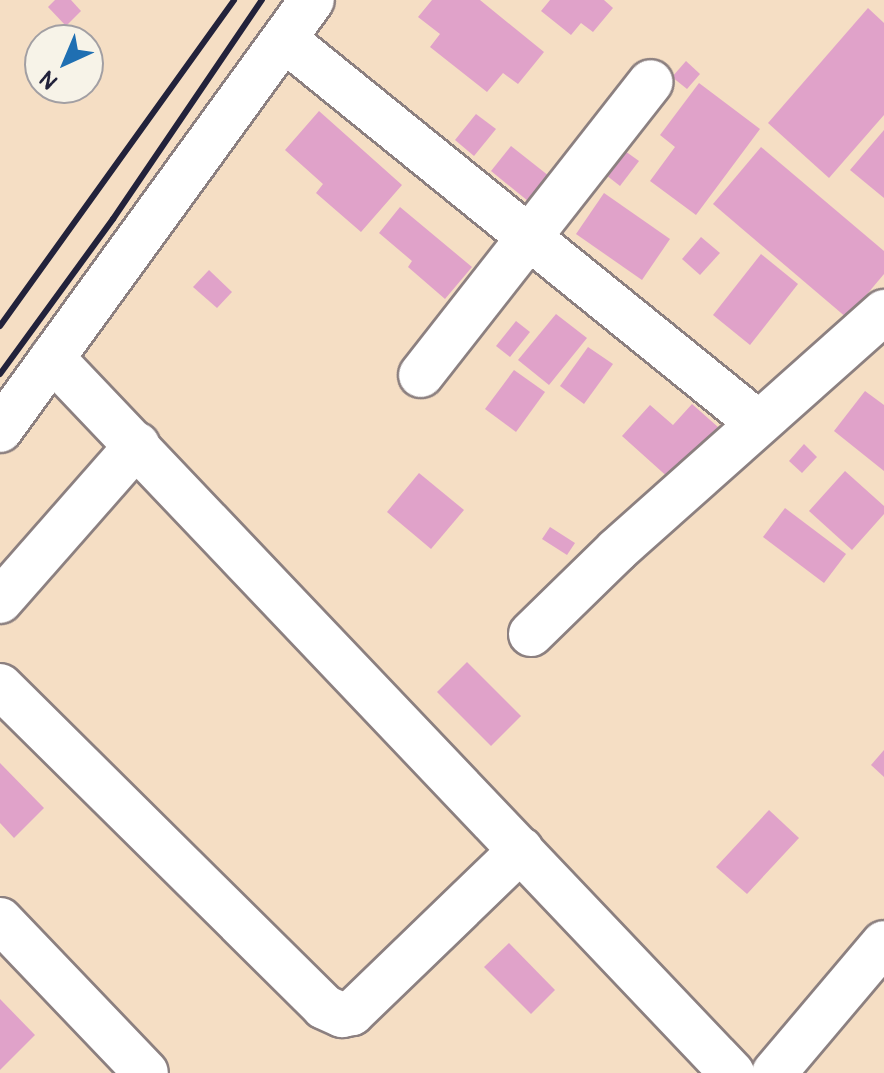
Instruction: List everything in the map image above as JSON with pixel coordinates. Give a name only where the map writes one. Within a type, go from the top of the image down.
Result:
[{"type":"street","points":[[0,430],[312,0]]},
{"type":"street","points":[[284,39],[757,422]]},
{"type":"street","points":[[421,375],[651,82]]},
{"type":"street","points":[[531,634],[757,422],[884,312]]},
{"type":"street","points":[[52,358],[732,1073]]},
{"type":"street","points":[[0,601],[137,445]]},
{"type":"street","points":[[0,686],[324,1007],[342,1015],[352,1013],[521,850]]},
{"type":"street","points":[[0,920],[146,1073]]},
{"type":"street","points":[[774,1073],[884,943]]},
{"type":"building","points":[[55,0],[71,0],[81,11],[64,24],[48,7]]},
{"type":"building","points":[[432,0],[480,0],[544,52],[518,84],[503,73],[487,92],[430,47],[440,34],[418,17]]},
{"type":"building","points":[[550,0],[604,0],[613,8],[593,32],[581,23],[571,35],[541,11]]},
{"type":"building","points":[[868,8],[884,23],[884,115],[829,178],[768,123]]},
{"type":"building","points":[[686,61],[700,74],[687,89],[672,77]]},
{"type":"building","points":[[699,83],[760,129],[696,215],[650,181],[675,147],[660,135]]},
{"type":"building","points":[[319,111],[402,185],[361,232],[316,193],[323,184],[285,150]]},
{"type":"building","points":[[476,114],[496,129],[474,156],[455,140]]},
{"type":"building","points":[[884,130],[884,198],[850,170]]},
{"type":"building","points":[[511,146],[549,176],[528,201],[491,171]]},
{"type":"building","points":[[761,147],[884,251],[884,274],[847,318],[713,204]]},
{"type":"building","points":[[625,151],[639,161],[620,186],[606,175]]},
{"type":"building","points":[[604,193],[670,239],[642,280],[576,234]]},
{"type":"building","points":[[400,207],[472,267],[445,299],[408,267],[412,261],[379,233]]},
{"type":"building","points":[[701,237],[720,253],[700,275],[682,259]]},
{"type":"building","points":[[761,254],[798,284],[750,345],[713,315]]},
{"type":"building","points":[[209,270],[232,292],[217,308],[193,287]]},
{"type":"building","points":[[556,314],[587,338],[549,385],[518,360]]},
{"type":"building","points":[[516,321],[530,332],[510,357],[496,346]]},
{"type":"building","points":[[588,347],[613,364],[584,404],[560,386]]},
{"type":"building","points":[[514,370],[545,392],[516,432],[485,409]]},
{"type":"building","points":[[865,391],[884,405],[884,471],[834,431]]},
{"type":"building","points":[[692,404],[718,427],[671,480],[622,436],[650,405],[673,425]]},
{"type":"building","points":[[804,444],[817,457],[802,473],[789,461]]},
{"type":"building","points":[[845,471],[884,506],[884,514],[852,550],[809,511]]},
{"type":"building","points":[[419,473],[464,510],[431,549],[387,512]]},
{"type":"building","points":[[785,508],[846,554],[824,583],[763,537]]},
{"type":"building","points":[[550,527],[575,543],[567,555],[542,539]]},
{"type":"building","points":[[467,662],[521,716],[491,746],[437,692]]},
{"type":"building","points":[[884,750],[884,777],[871,765]]},
{"type":"building","points":[[0,763],[44,808],[14,838],[0,823]]},
{"type":"building","points":[[769,810],[799,838],[747,894],[716,867]]},
{"type":"building","points":[[509,943],[555,990],[531,1014],[484,967]]},
{"type":"building","points":[[0,999],[35,1035],[0,1070]]},
{"type":"railway","points":[[0,326],[234,0]]},
{"type":"railway","points":[[0,374],[113,219],[262,0]]}]
